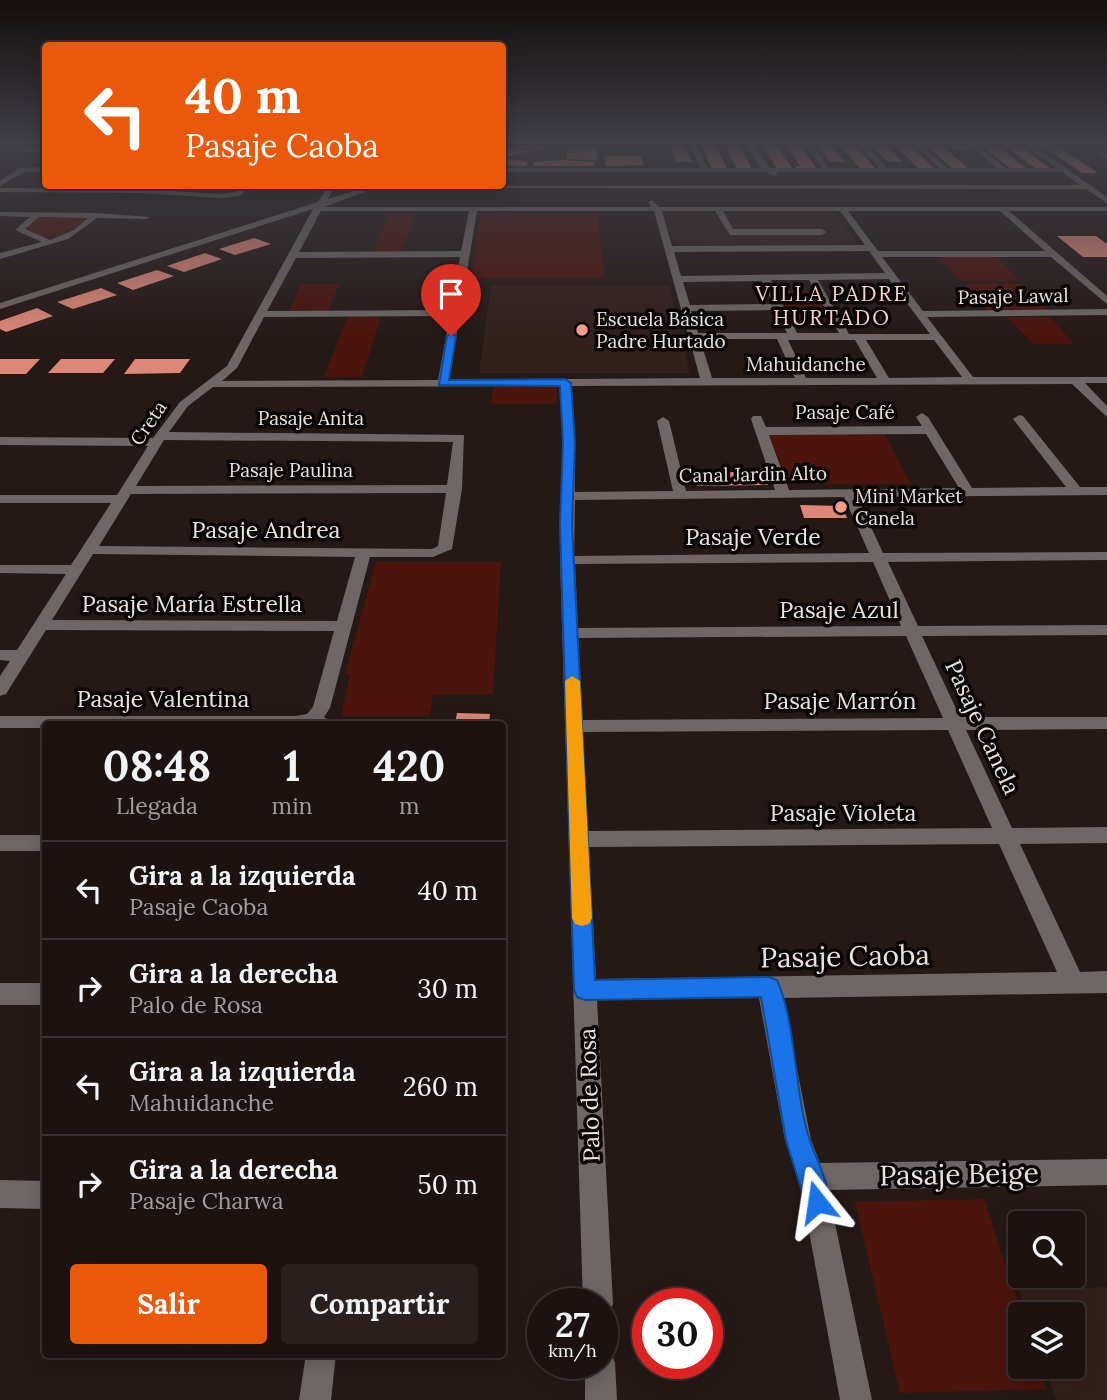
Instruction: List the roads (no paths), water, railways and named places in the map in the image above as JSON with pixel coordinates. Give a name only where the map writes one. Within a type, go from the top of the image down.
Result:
[{"type":"street","points":[[39,282],[269,208]]},
{"type":"street","points":[[0,306],[312,208]]},
{"type":"street","name":"Creta","points":[[0,690],[184,404],[231,368],[318,208]]},
{"type":"street","points":[[439,208],[1107,209]]},
{"type":"street","points":[[443,383],[473,209]]},
{"type":"street","points":[[657,209],[707,382]]},
{"type":"street","points":[[718,209],[730,232],[822,232]]},
{"type":"street","points":[[842,209],[970,380]]},
{"type":"street","points":[[1002,209],[1107,301]]},
{"type":"street","points":[[0,214],[146,217]]},
{"type":"street","points":[[38,214],[19,230],[48,242]]},
{"type":"street","points":[[0,256],[76,232],[96,215]]},
{"type":"street","points":[[678,279],[806,248],[1053,254]]},
{"type":"street","points":[[806,248],[811,258]]},
{"type":"street","points":[[669,249],[746,263],[765,277],[794,337]]},
{"type":"street","points":[[292,255],[465,254]]},
{"type":"street","points":[[765,277],[817,273],[892,276]]},
{"type":"street","points":[[817,273],[846,337]]},
{"type":"street","points":[[686,308],[779,307]]},
{"type":"street","name":"Pasaje Lawal","points":[[920,314],[1107,312]]},
{"type":"street","points":[[260,314],[455,313]]},
{"type":"street","points":[[694,336],[937,337]]},
{"type":"street","points":[[781,337],[802,381]]},
{"type":"street","points":[[859,337],[885,381]]},
{"type":"street","points":[[1075,380],[1107,413]]},
{"type":"street","name":"Mahuidanche","points":[[211,384],[1107,380]]},
{"type":"street","name":"Palo de Rosa","points":[[565,383],[569,443],[567,560],[597,1288]]},
{"type":"street","points":[[922,418],[967,491]]},
{"type":"street","points":[[1019,419],[1075,490]]},
{"type":"street","points":[[663,421],[680,494]]},
{"type":"street","name":"Pasaje Café","points":[[783,493],[759,425],[930,430]]},
{"type":"street","name":"Pasaje Anita","points":[[0,441],[460,438],[455,489]]},
{"type":"street","name":"Pasaje Paulina","points":[[0,499],[124,494],[455,489]]},
{"type":"street","name":"Pasaje Andrea","points":[[89,550],[442,551],[446,547],[455,489]]},
{"type":"street","name":"Canal Jardin Alto","points":[[566,496],[1107,491]]},
{"type":"street","name":"Pasaje Canela","points":[[848,492],[1073,982]]},
{"type":"street","points":[[318,721],[363,552]]},
{"type":"street","name":"Pasaje Verde","points":[[567,560],[1107,556]]},
{"type":"street","points":[[0,569],[76,570]]},
{"type":"street","name":"Pasaje María Estrella","points":[[41,625],[344,626]]},
{"type":"street","name":"Pasaje Azul","points":[[570,634],[1107,630]]},
{"type":"street","points":[[0,655],[22,656]]},
{"type":"street","name":"Pasaje Valentina","points":[[0,722],[42,722]]},
{"type":"street","name":"Pasaje Marrón","points":[[574,726],[1107,723]]},
{"type":"street","name":"Pasaje Violeta","points":[[579,839],[1107,835]]},
{"type":"street","points":[[0,843],[42,843]]},
{"type":"street","name":"Pasaje Caoba","points":[[585,990],[1107,982]]},
{"type":"street","points":[[769,987],[798,1140],[812,1177],[856,1400]]},
{"type":"street","points":[[0,994],[42,994]]},
{"type":"street","name":"Pasaje Beige","points":[[812,1177],[1107,1172]]},
{"type":"street","points":[[0,1194],[42,1195]]},
{"type":"street","points":[[315,1400],[320,1358]]},
{"type":"street","points":[[600,1379],[601,1400]]},
{"type":"place","name":"Escuela Básica Padre Hurtado","points":[[582,330]]},
{"type":"place","name":"Mini Market Canela","points":[[841,507]]},
{"type":"district","name":"VILLA PADRE HURTADO","points":[[832,305]]}]
